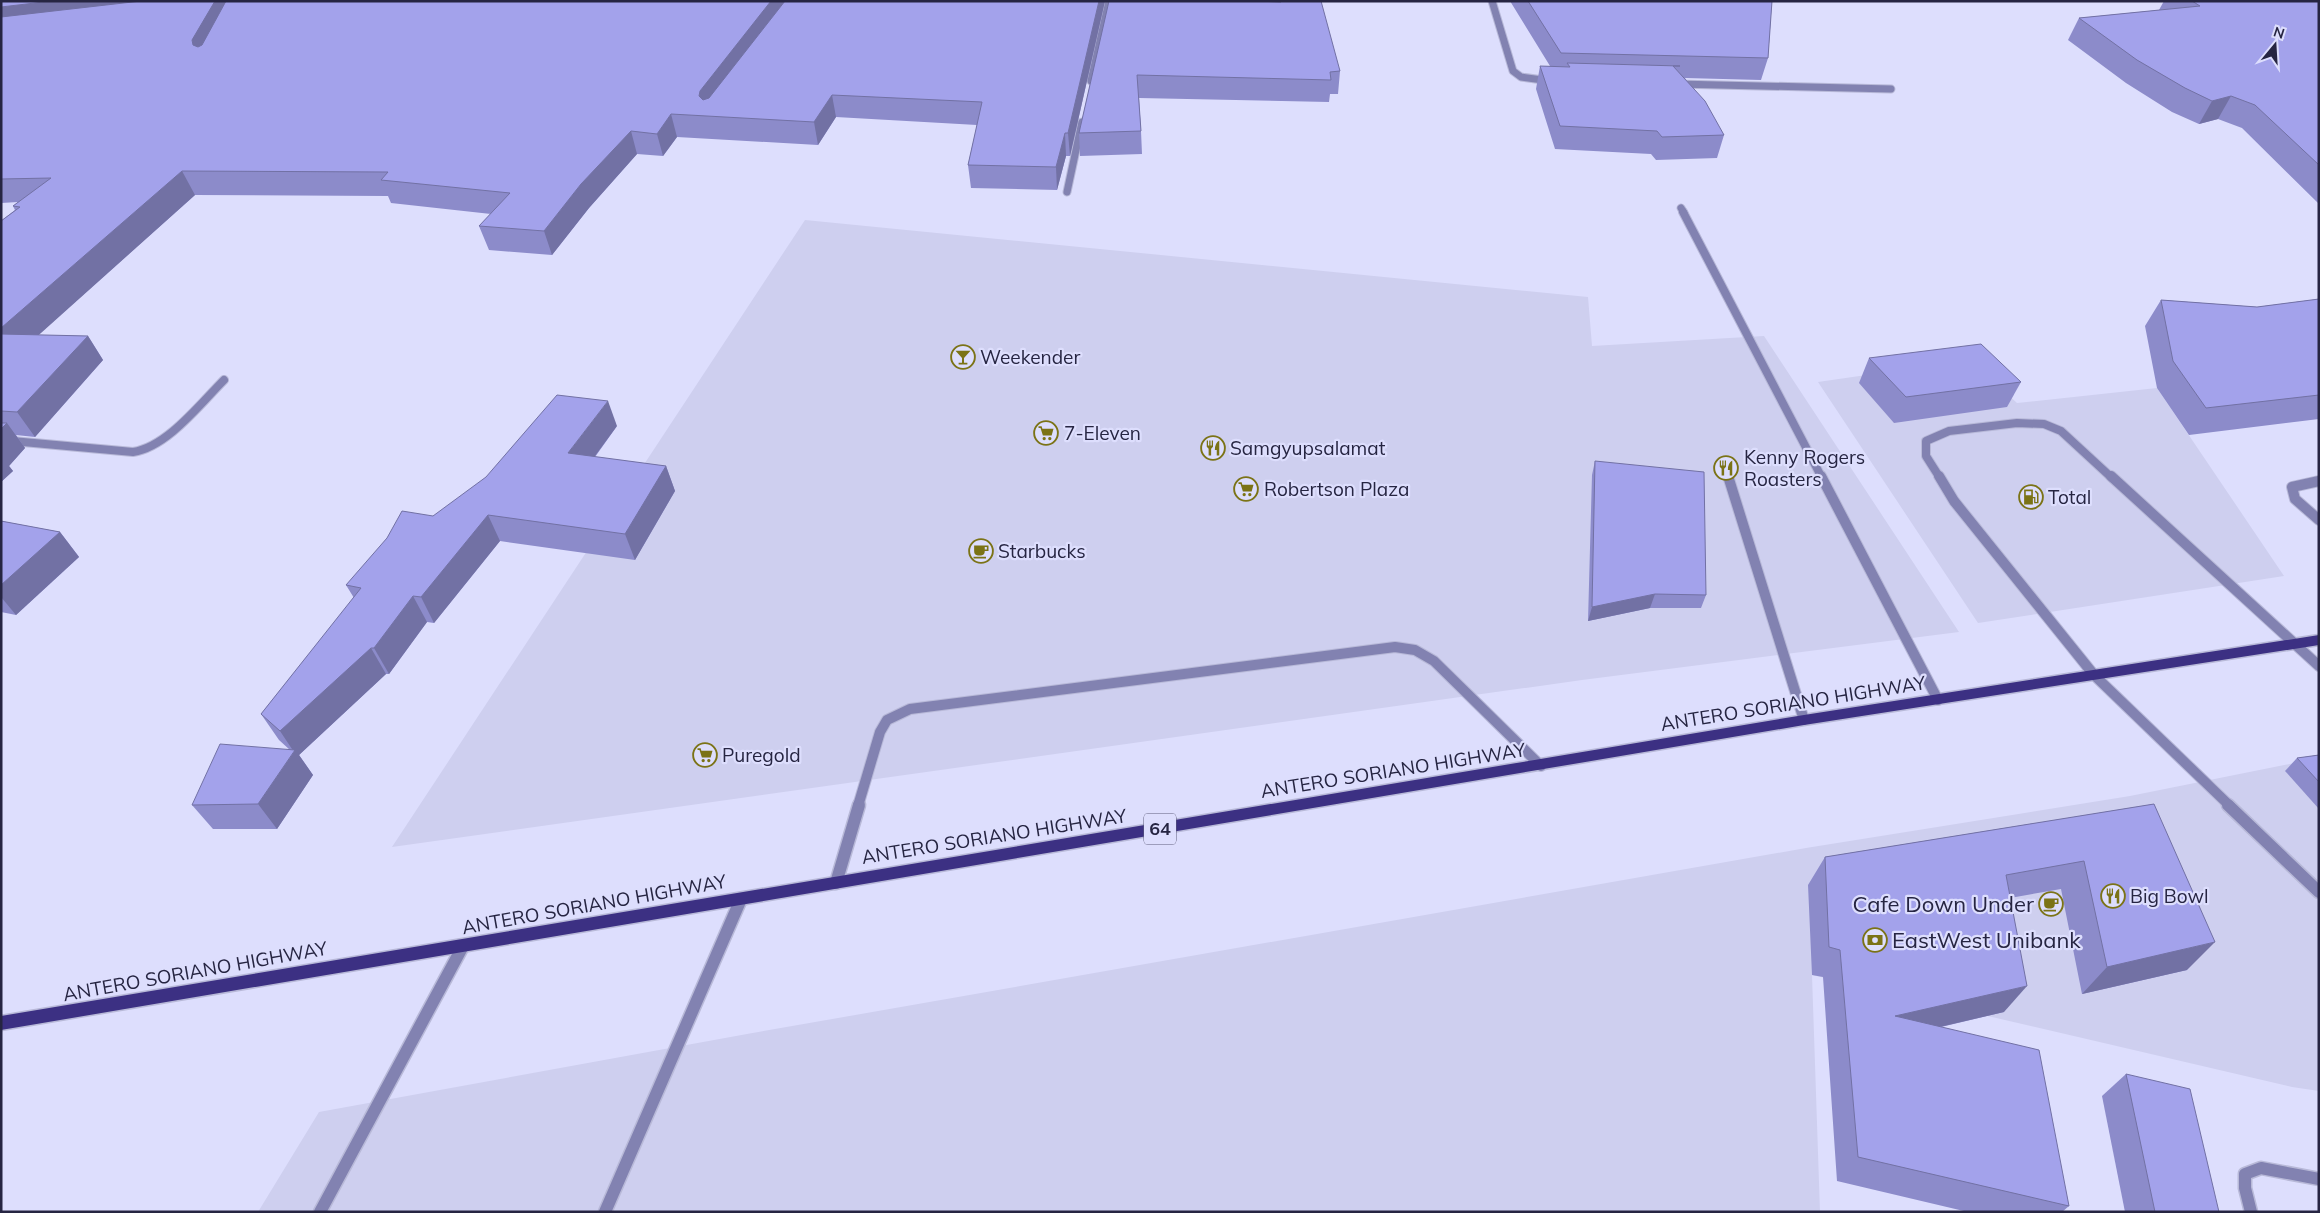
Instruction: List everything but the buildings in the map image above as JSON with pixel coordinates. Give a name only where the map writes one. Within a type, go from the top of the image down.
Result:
[{"type":"main road","name":"ANTERO SORIANO HIGHWAY","points":[[1,1024],[1541,766],[1804,720],[2319,640]]},
{"type":"street","points":[[1089,90],[1109,1]]},
{"type":"street","points":[[1492,1],[1513,71],[1521,77],[1554,81]]},
{"type":"street","points":[[1673,84],[1891,89]]},
{"type":"street","points":[[1067,192],[1083,118]]},
{"type":"street","points":[[1681,208],[1938,700]]},
{"type":"street","points":[[1,440],[133,452],[147,450],[167,436],[224,380]]},
{"type":"street","points":[[2319,666],[2061,431],[2044,424],[2017,423],[1949,431],[1926,441],[1926,456],[1954,501],[2094,675],[2319,892]]},
{"type":"street","points":[[1726,469],[1804,720]]},
{"type":"street","points":[[2319,481],[2292,487],[2295,499],[2319,520]]},
{"type":"street","points":[[836,883],[880,732],[887,720],[910,709],[1395,647],[1415,650],[1434,661],[1541,766]]},
{"type":"street","points":[[605,1212],[741,899]]},
{"type":"street","points":[[320,1212],[463,946]]},
{"type":"street","points":[[2251,1212],[2245,1188],[2245,1174],[2261,1168],[2319,1179]]},
{"type":"shaded area","name":"Robertson Plaza","points":[[805,220],[1588,297],[1592,346],[1764,336],[1959,632],[1582,680],[392,847]]},
{"type":"shaded area","points":[[1970,360],[2017,403],[2157,388],[2284,576],[1978,623],[1818,382]]},
{"type":"shaded area","points":[[2319,758],[2319,1091],[2292,1087],[1812,975],[1820,1212],[258,1212],[319,1112],[747,1034],[1806,848],[2130,796]]},
{"type":"place","name":"Weekender","points":[[963,357]]},
{"type":"place","name":"7-Eleven","points":[[1046,433]]},
{"type":"place","name":"Samgyupsalamat","points":[[1213,448]]},
{"type":"place","name":"Kenny Rogers Roasters","points":[[1726,468]]},
{"type":"place","name":"Robertson Plaza","points":[[1246,489]]},
{"type":"place","name":"Total","points":[[2031,497]]},
{"type":"place","name":"Starbucks","points":[[981,551]]},
{"type":"place","name":"Puregold","points":[[705,755]]},
{"type":"place","name":"Big Bowl","points":[[2113,896]]},
{"type":"place","name":"Cafe Down Under","points":[[2051,904]]},
{"type":"place","name":"EastWest Unibank","points":[[1875,940]]}]
